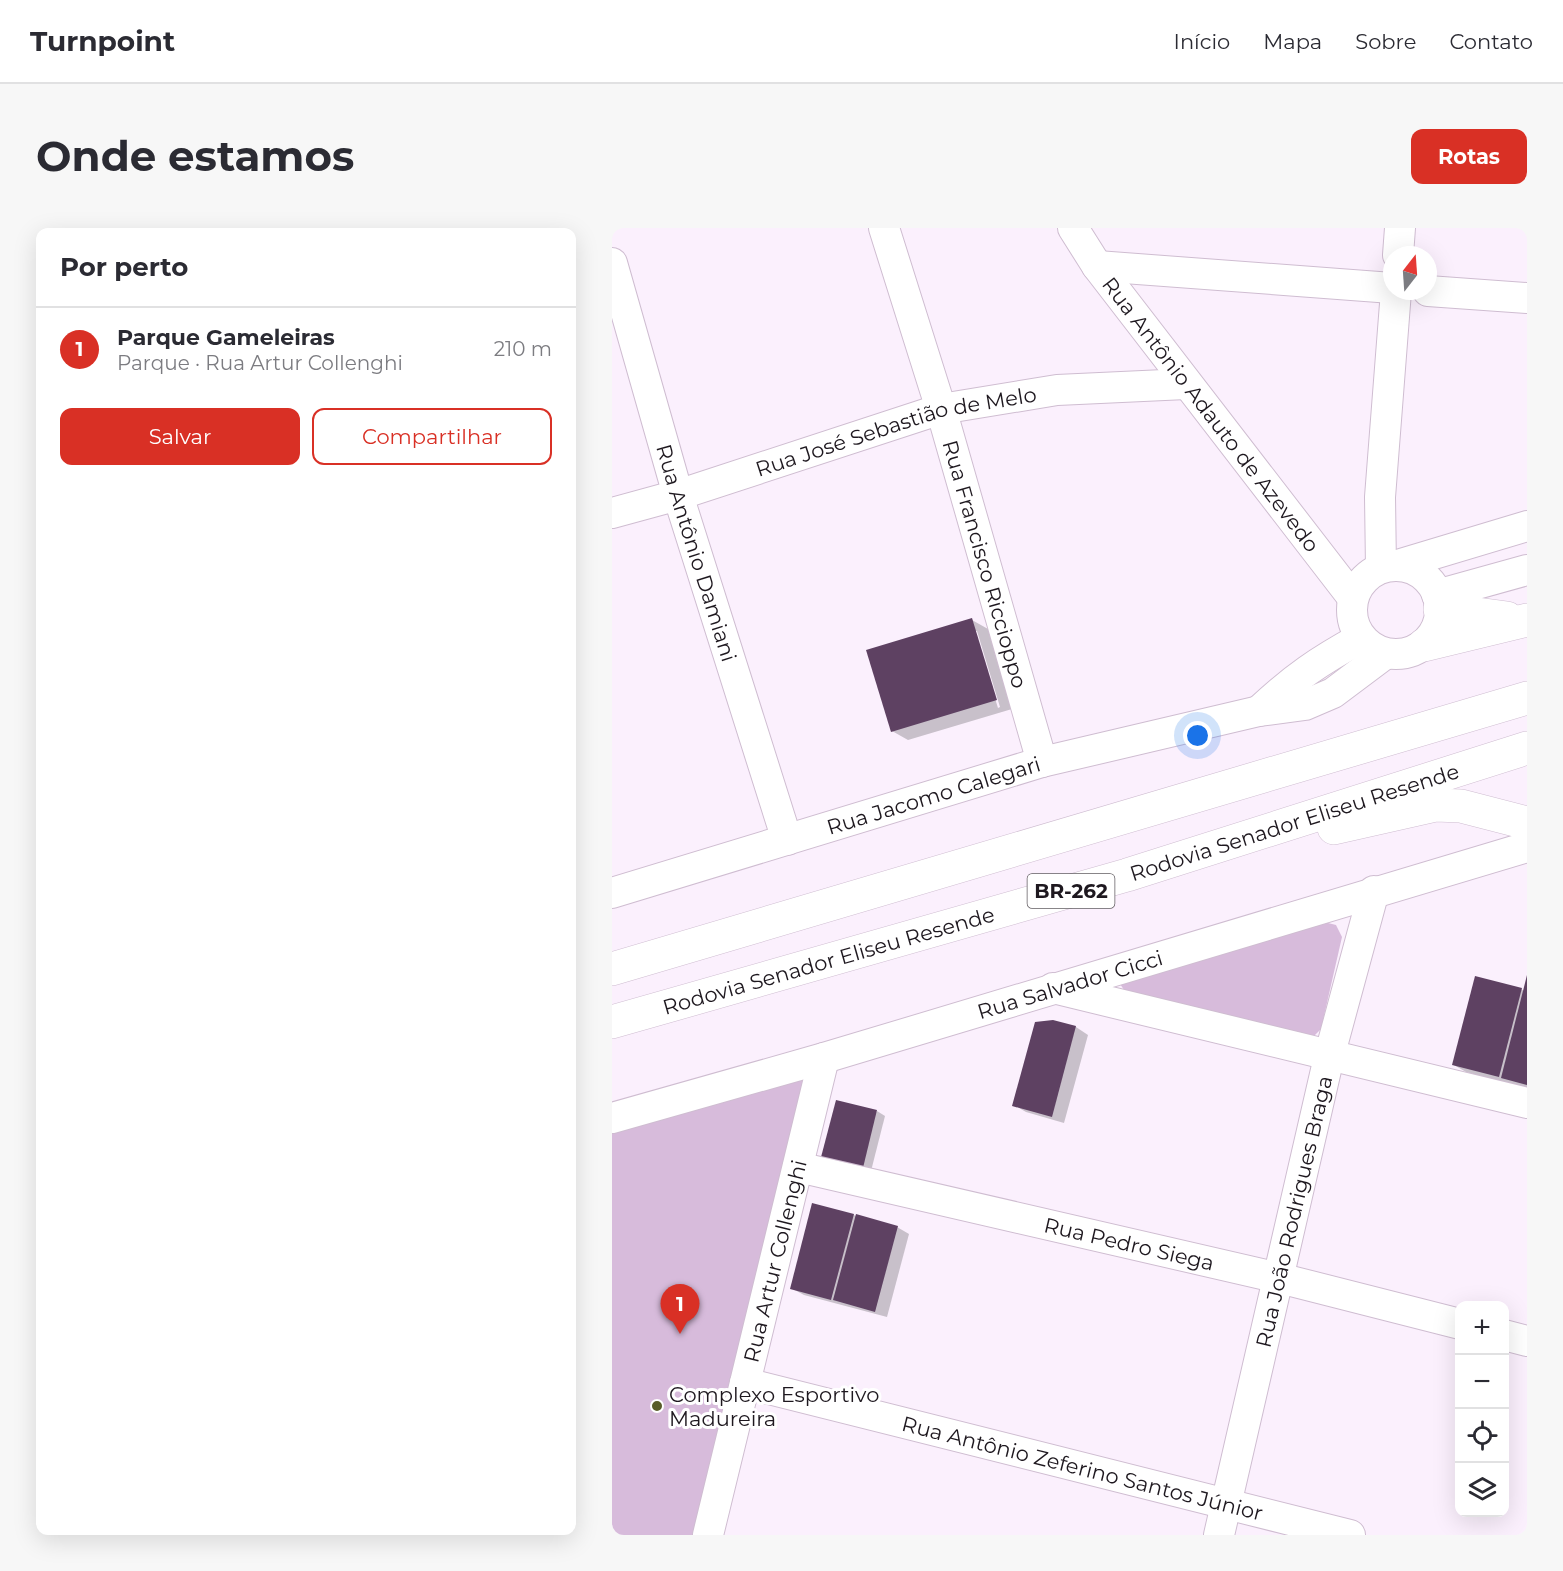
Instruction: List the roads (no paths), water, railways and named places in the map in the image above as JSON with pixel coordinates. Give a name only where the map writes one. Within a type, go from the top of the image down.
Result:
[{"type":"highway","points":[[1439,602],[1527,620]]},
{"type":"highway","points":[[1424,645],[1527,620]]},
{"type":"highway","name":"BR-262","points":[[612,969],[1527,698]]},
{"type":"highway","name":"Rodovia Senador Eliseu Resende","points":[[612,1022],[1127,875],[1527,748]]},
{"type":"highway","points":[[1127,875],[1436,805],[1461,806],[1527,823]]},
{"type":"street","name":"Rua Francisco Riccioppo","points":[[884,228],[941,409],[1042,762]]},
{"type":"street","name":"Rua Antônio Adauto de Azevedo","points":[[1073,228],[1097,266],[1186,384],[1353,598]]},
{"type":"street","points":[[1399,246],[1400,228]]},
{"type":"street","name":"Rua Antônio Damiani","points":[[612,262],[678,495],[787,840]]},
{"type":"street","points":[[1097,266],[1383,287]]},
{"type":"street","points":[[1437,292],[1527,298]]},
{"type":"street","points":[[1388,567],[1380,496],[1395,300]]},
{"type":"street","name":"Rua José Sebastião de Melo","points":[[612,513],[678,495],[941,409],[1057,390],[1186,384]]},
{"type":"street","points":[[1388,567],[1419,572],[1430,582],[1439,602],[1438,624],[1424,645],[1412,652],[1373,646],[1354,626],[1351,612],[1353,598],[1369,575],[1388,567],[1527,525]]},
{"type":"street","points":[[1439,602],[1527,570]]},
{"type":"street","name":"Rua Jacomo Calegari","points":[[612,893],[1042,762],[1259,711],[1317,661],[1373,646]]},
{"type":"street","name":"Rua Salvador Cicci","points":[[612,1118],[825,1058],[1374,891],[1527,847]]},
{"type":"street","name":"Rua João Rodrigues Braga","points":[[1219,1535],[1329,1057],[1374,891]]},
{"type":"street","points":[[1053,988],[1329,1057],[1527,1103]]},
{"type":"street","name":"Rua Artur Collenghi","points":[[708,1535],[825,1058]]},
{"type":"street","name":"Rua Pedro Siega","points":[[798,1167],[1279,1278],[1455,1323]]},
{"type":"street","points":[[1509,1336],[1527,1341]]},
{"type":"street","name":"Rua Antônio Zeferino Santos Júnior","points":[[745,1383],[1350,1535]]},
{"type":"place","name":"Parque Gameleiras","points":[[680,1334]]},
{"type":"place","name":"Complexo Esportivo Madureira","points":[[657,1406]]}]
